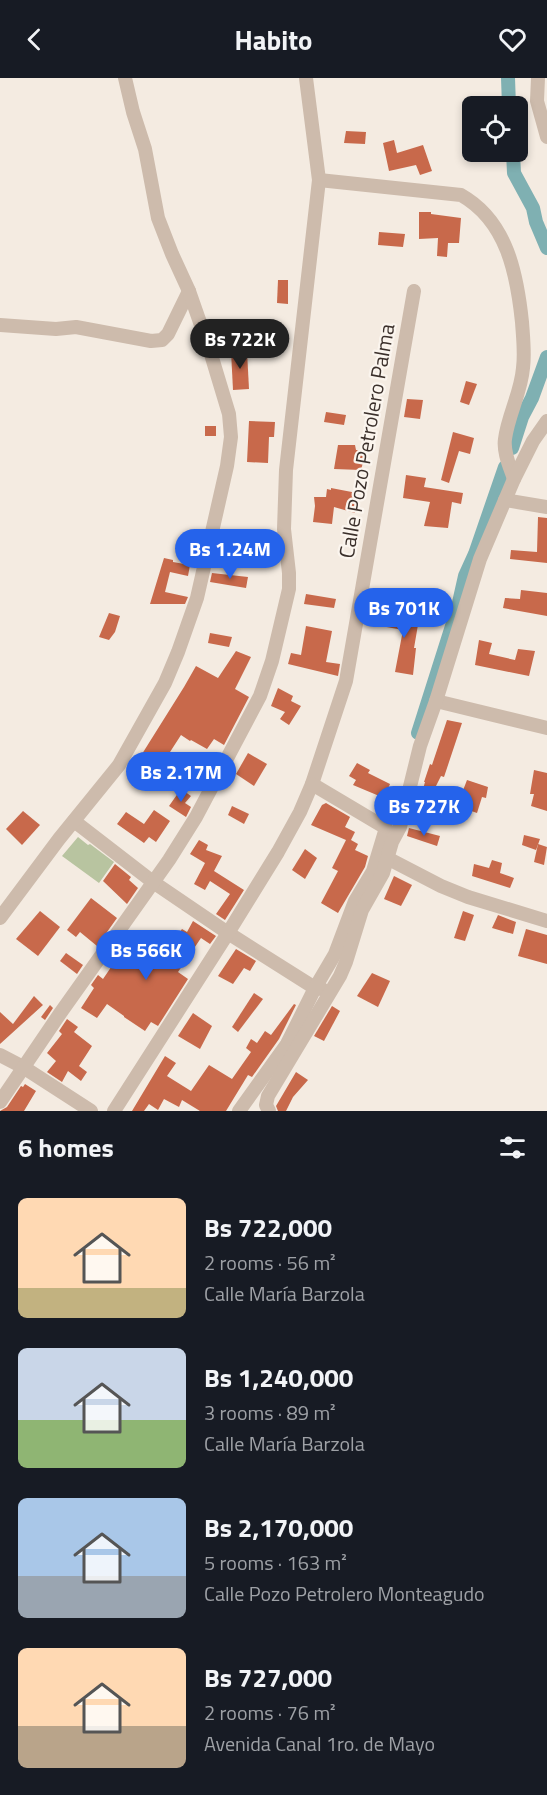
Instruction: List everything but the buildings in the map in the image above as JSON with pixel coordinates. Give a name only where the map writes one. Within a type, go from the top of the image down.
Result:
[{"type":"street","points":[[0,918],[21,888],[119,765],[165,683],[197,598],[227,466],[231,437],[229,414],[189,291],[158,218],[145,149],[125,78]]},
{"type":"street","points":[[0,1102],[196,817],[260,696],[272,661],[289,589],[284,529],[286,470],[319,180],[306,78]]},
{"type":"street","points":[[538,78],[537,101],[547,136]]},
{"type":"street","points":[[319,180],[461,195],[479,207],[495,225],[513,265],[520,303],[525,355],[521,385],[505,440],[505,450],[514,479]]},
{"type":"street","points":[[0,325],[56,329],[76,327],[151,341],[162,340],[168,334],[189,291]]},
{"type":"street","name":"Calle Pozo Petrolero Palma","points":[[114,1111],[278,852],[300,812],[312,783],[346,681],[414,291]]},
{"type":"street","points":[[269,1111],[266,1105],[268,1096],[340,976],[362,910],[383,873],[392,842],[400,827],[420,746],[477,567],[514,479],[533,441],[547,421]]},
{"type":"street","points":[[505,500],[547,507]]},
{"type":"street","points":[[436,701],[547,728]]},
{"type":"street","points":[[245,1108],[287,1044],[335,954],[355,901],[373,871],[386,828],[312,783]]},
{"type":"street","points":[[74,821],[153,882],[228,933],[315,988],[331,989]]},
{"type":"street","points":[[387,858],[441,886],[468,897],[547,921]]},
{"type":"street","points":[[0,1054],[91,1111]]},
{"type":"green space","points":[[78,837],[114,862],[99,883],[62,856]]},
{"type":"waterway","points":[[508,78],[509,96]]},
{"type":"waterway","points":[[513,162],[514,173],[533,208],[547,248]]},
{"type":"waterway","points":[[512,448],[547,357]]},
{"type":"waterway","points":[[418,733],[458,607],[465,576],[475,554],[505,467]]}]
